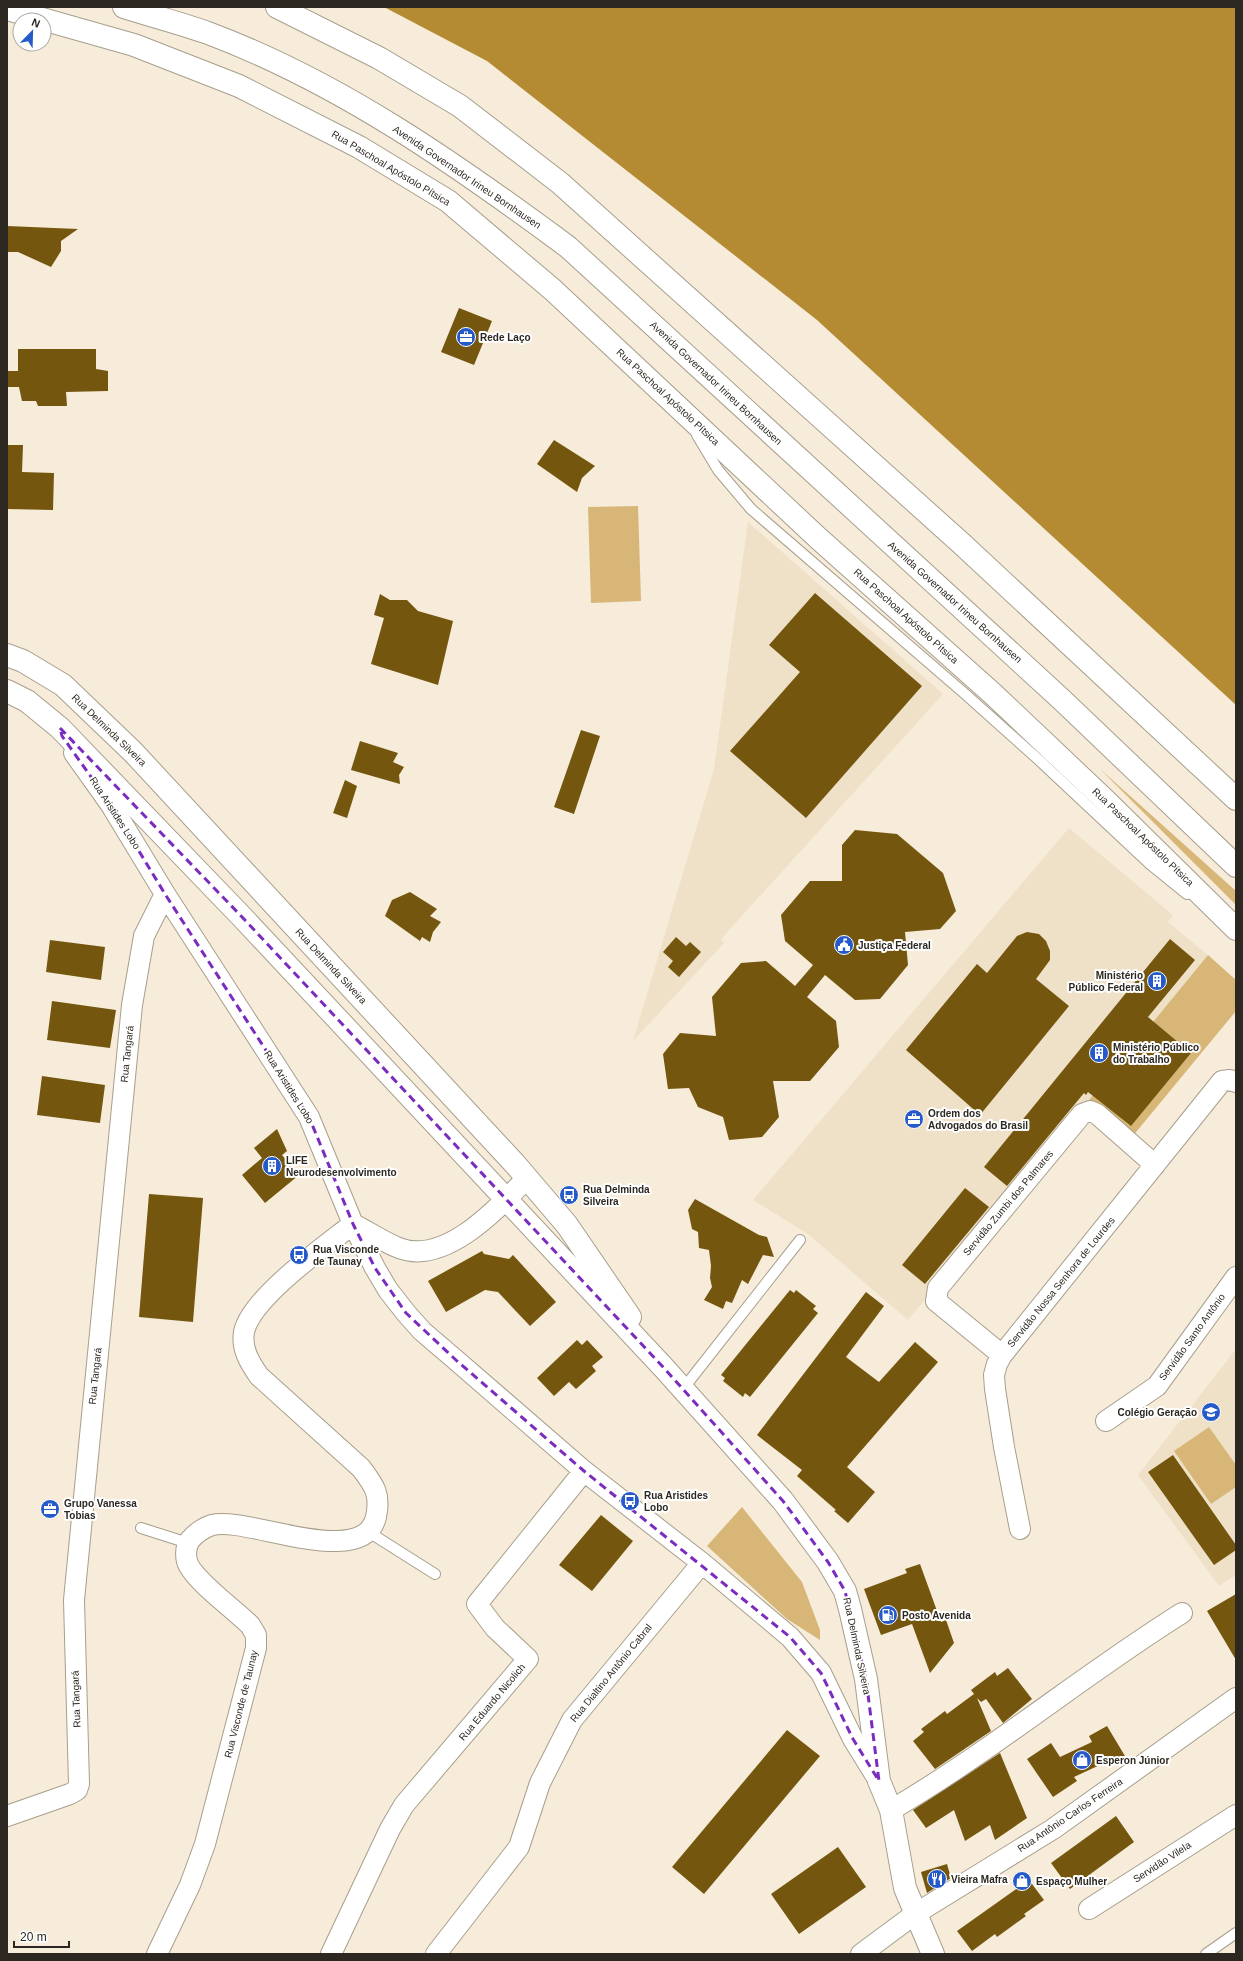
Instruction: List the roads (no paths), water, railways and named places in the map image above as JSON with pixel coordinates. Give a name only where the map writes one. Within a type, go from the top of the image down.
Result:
[{"type":"main road","name":"Avenida Governador Irineu Bornhausen","points":[[124,7],[208,33],[282,66],[358,105],[448,162],[568,247],[1061,699],[1236,866]]},
{"type":"main road","points":[[277,7],[379,58],[460,106],[560,183],[962,544],[1236,799]]},
{"type":"main road","name":"Rua Paschoal Apóstolo Pítsica","points":[[7,9],[134,45],[239,86],[359,147],[448,201],[553,290],[682,409],[818,538],[993,694],[1236,929]]},
{"type":"main road","name":"Rua Delminda Silveira","points":[[7,655],[22,661],[63,685],[133,752],[527,1178],[567,1225],[584,1248],[664,1368]]},
{"type":"main road","name":"Rua Delminda Silveira","points":[[7,691],[27,701],[60,728],[243,918],[664,1368],[783,1501],[828,1562],[846,1591],[866,1679],[879,1781],[891,1810],[904,1888],[933,1954]]},
{"type":"street","name":"Rua Aristides Lobo","points":[[60,728],[62,736],[111,805],[165,894],[309,1117],[353,1224],[388,1290],[422,1331],[584,1471],[702,1563],[790,1637],[821,1673],[853,1739],[879,1781]]},
{"type":"street","name":"Rua Tangará","points":[[7,1816],[70,1794],[76,1790],[79,1784],[74,1608],[82,1505],[132,1005],[144,936],[165,894]]},
{"type":"street","name":"Servidão Nossa Senhora de Lourdes","points":[[1020,1529],[1004,1447],[995,1389],[994,1375],[997,1364],[1002,1355],[1222,1082],[1230,1080],[1236,1082]]},
{"type":"street","name":"Servidão Zumbi dos Palmares","points":[[1002,1355],[936,1301],[938,1288],[1082,1114],[1090,1111],[1097,1114],[1155,1165]]},
{"type":"street","points":[[188,1543],[197,1532],[213,1525],[230,1525],[324,1541],[345,1541],[357,1537],[367,1531],[375,1520],[379,1503],[374,1484],[361,1468],[259,1376],[250,1364],[244,1346],[244,1331],[250,1318],[266,1295],[353,1224],[400,1248],[425,1252],[454,1242],[506,1200],[527,1178]]},
{"type":"street","name":"Servidão Santo Antônio","points":[[1106,1421],[1156,1386],[1236,1277]]},
{"type":"street","name":"Rua Eduardo Nicolich","points":[[331,1954],[390,1829],[404,1805],[528,1659],[496,1628],[477,1604],[584,1471]]},
{"type":"street","name":"Rua Visconde de Taunay","points":[[156,1954],[190,1885],[205,1844],[256,1648],[256,1634],[250,1625],[198,1577],[189,1565],[186,1553],[188,1543]]},
{"type":"street","name":"Rua Dialtino Antônio Cabral","points":[[436,1954],[519,1846],[540,1783],[572,1720],[702,1563]]},
{"type":"street","points":[[891,1810],[917,1795],[1182,1613]]},
{"type":"street","name":"Rua Antônio Carlos Ferreira","points":[[861,1954],[915,1914],[1053,1829],[1236,1698]]},
{"type":"street","name":"Servidão Vilela","points":[[1089,1909],[1236,1816]]},
{"type":"lane","points":[[683,1389],[800,1240]]},
{"type":"lane","points":[[141,1528],[188,1543]]},
{"type":"lane","points":[[367,1531],[435,1574]]},
{"type":"lane","points":[[1206,1954],[1236,1932]]},
{"type":"place","name":"Rede Laço","points":[[466,337]]},
{"type":"place","name":"Justiça Federal","points":[[844,945]]},
{"type":"place","name":"Ministério Público Federal","points":[[1157,981]]},
{"type":"place","name":"Ministério Público do Trabalho","points":[[1099,1053]]},
{"type":"place","name":"Ordem dos Advogados do Brasil","points":[[914,1119]]},
{"type":"place","name":"LIFE Neurodesenvolvimento","points":[[272,1166]]},
{"type":"place","name":"Rua Delminda Silveira","points":[[569,1195]]},
{"type":"place","name":"Rua Visconde de Taunay","points":[[299,1255]]},
{"type":"place","name":"Colégio Geração","points":[[1211,1412]]},
{"type":"place","name":"Rua Aristides Lobo","points":[[630,1501]]},
{"type":"place","name":"Grupo Vanessa Tobias","points":[[50,1509]]},
{"type":"place","name":"Posto Avenida","points":[[888,1615]]},
{"type":"place","name":"Esperon Júnior","points":[[1082,1760]]},
{"type":"place","name":"Vieira Mafra","points":[[937,1879]]},
{"type":"place","name":"Espaço Mulher","points":[[1022,1881]]}]
